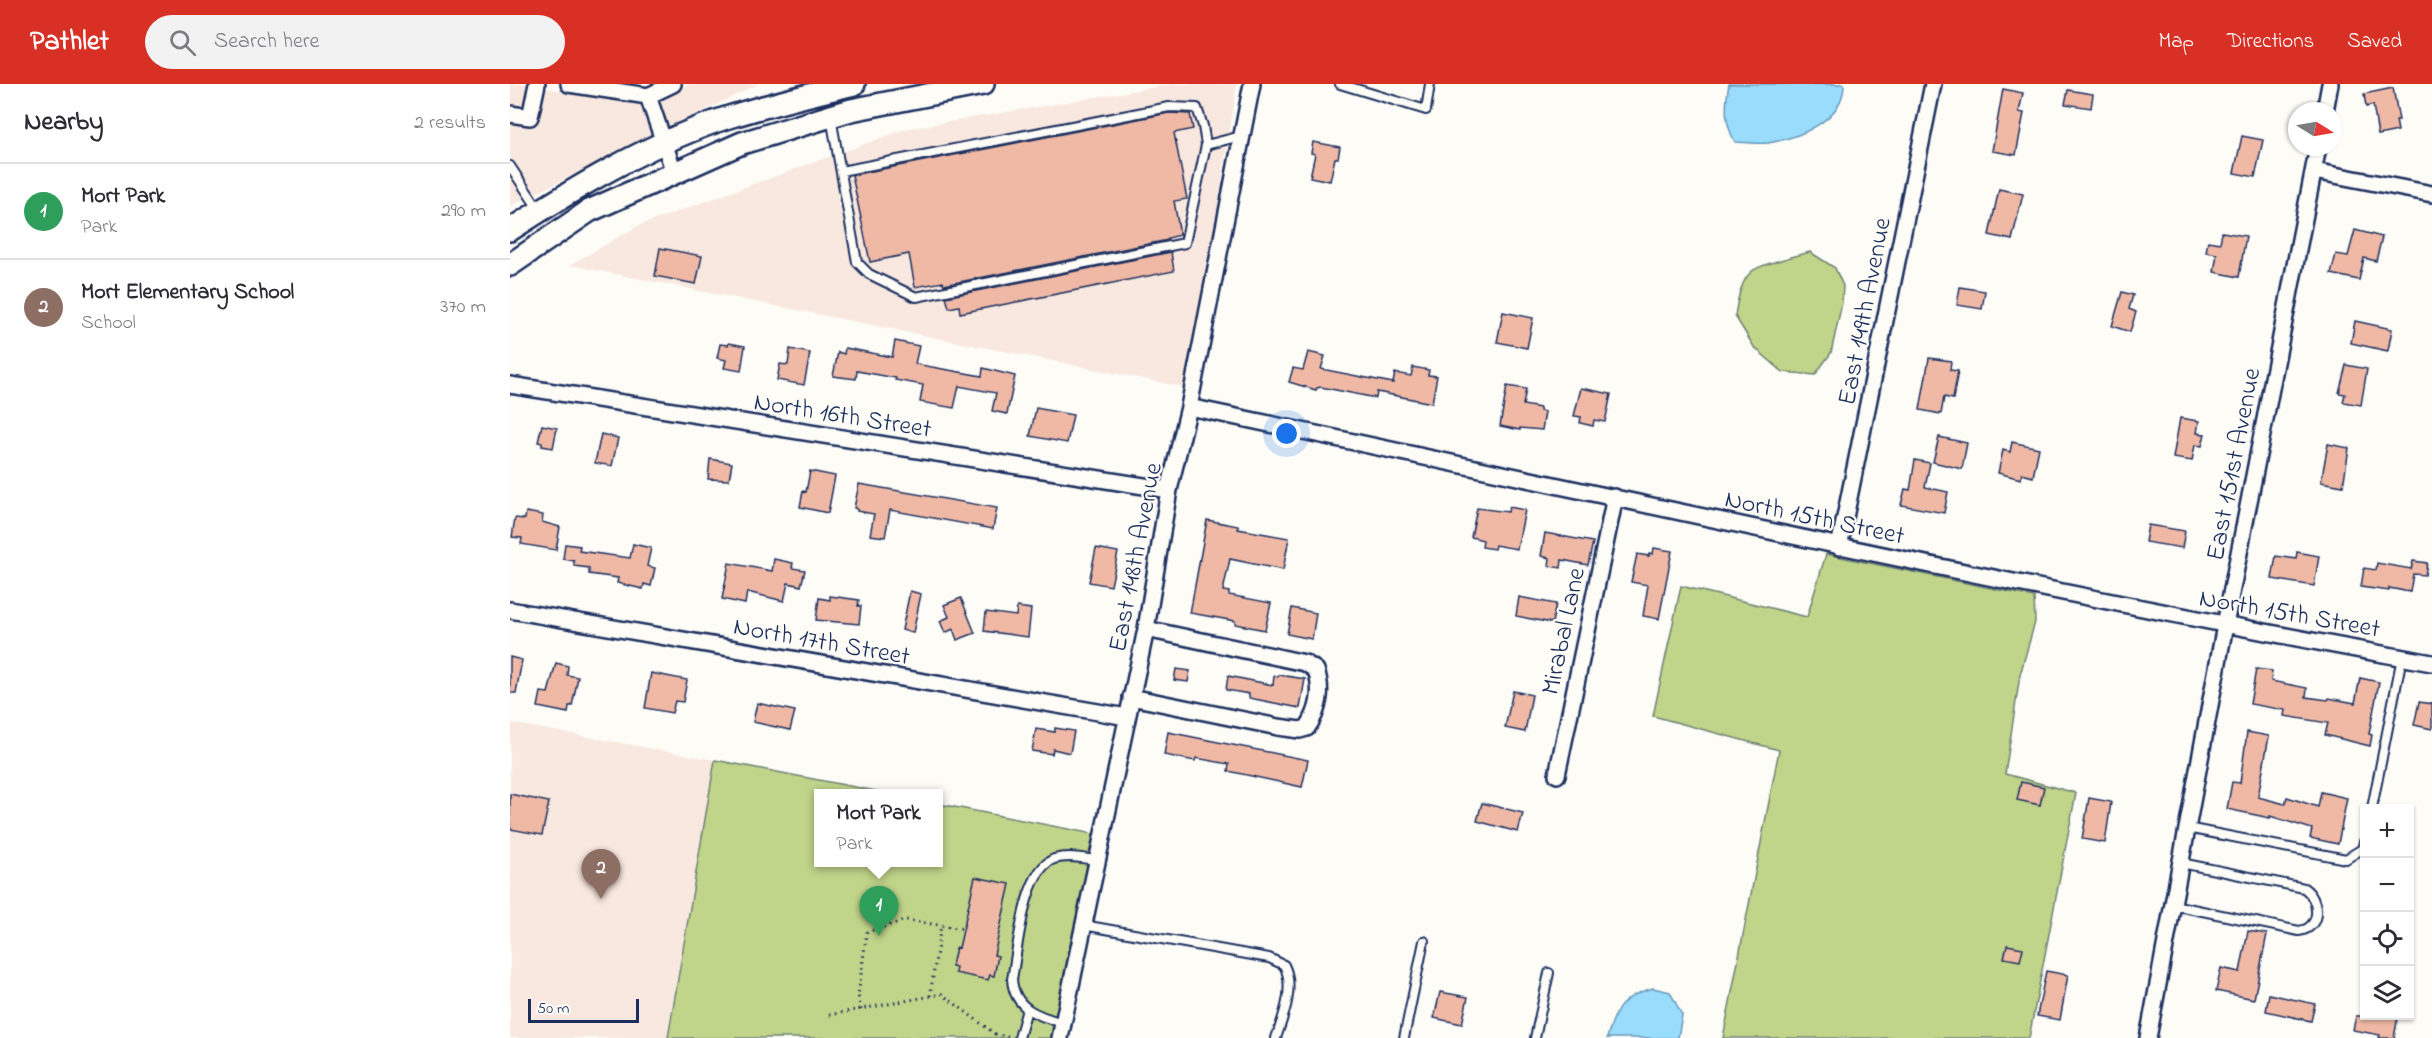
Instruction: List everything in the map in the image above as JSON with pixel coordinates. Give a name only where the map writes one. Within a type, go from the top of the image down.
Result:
[{"type":"main road","points":[[510,231],[577,188],[663,144],[744,113],[854,84]]},
{"type":"main road","points":[[510,265],[589,211],[742,143],[851,110],[983,84]]},
{"type":"street","points":[[510,114],[530,117],[537,84]]},
{"type":"street","points":[[569,84],[648,96],[673,84]]},
{"type":"street","name":"East 148th Avenue","points":[[1062,1030],[1146,628],[1169,490],[1189,407],[1252,84]]},
{"type":"street","name":"East 149th Avenue","points":[[1839,547],[1933,84]]},
{"type":"street","points":[[2327,102],[2330,84]]},
{"type":"street","points":[[648,96],[674,172]]},
{"type":"street","name":"East 151st Avenue","points":[[2148,1038],[2316,156]]},
{"type":"street","points":[[2314,171],[2432,194]]},
{"type":"street","name":"North 16th Street","points":[[510,385],[1169,490]]},
{"type":"street","name":"North 15th Street","points":[[1189,407],[1839,547],[2225,626],[2432,663]]},
{"type":"street","name":"Mirabal Lane","points":[[1557,775],[1615,497]]},
{"type":"street","name":"North 17th Street","points":[[510,610],[1126,717]]},
{"type":"street","points":[[1131,697],[1300,730],[1307,728],[1316,716],[1319,702],[1319,680],[1316,670],[1305,663],[1146,628]]},
{"type":"lane","points":[[1340,84],[1426,110],[1430,84]]},
{"type":"lane","points":[[831,116],[856,262],[869,274],[916,297],[1185,243],[1206,145],[1197,108],[1169,107],[841,171]]},
{"type":"lane","points":[[1206,145],[1241,136]]},
{"type":"lane","points":[[510,166],[540,211]]},
{"type":"lane","points":[[2373,804],[2402,657]]},
{"type":"lane","points":[[2187,828],[2346,859],[2360,850]]},
{"type":"lane","points":[[1062,1030],[1028,1009],[1016,997],[1012,979],[1028,891],[1033,879],[1046,864],[1054,859],[1077,857],[1096,860]]},
{"type":"lane","points":[[2173,905],[2299,931],[2307,930],[2312,925],[2316,914],[2317,902],[2312,893],[2304,888],[2181,863]]},
{"type":"lane","points":[[1083,925],[1269,958],[1284,965],[1290,976],[1285,1012],[1276,1038]]},
{"type":"lane","points":[[1404,1038],[1424,941]]},
{"type":"lane","points":[[1535,1038],[1549,973]]},
{"type":"lane","points":[[1019,1038],[1028,1009]]},
{"type":"path","points":[[861,1010],[858,995],[867,932],[906,920],[964,929]]},
{"type":"path","points":[[930,996],[941,925]]},
{"type":"path","points":[[829,1015],[946,995],[995,1036],[1014,1038]]},
{"type":"shaded area","points":[[510,84],[528,84],[523,108],[510,106]]},
{"type":"shaded area","points":[[688,84],[758,84],[667,129],[658,100]]},
{"type":"shaded area","points":[[1173,84],[1237,84],[1212,243],[1184,387],[570,265],[638,226],[906,129]]},
{"type":"shaded area","points":[[545,88],[641,103],[652,136],[510,206],[510,122],[529,124],[539,119]]},
{"type":"shaded area","points":[[510,723],[715,760],[668,1038],[510,1038]]},
{"type":"green space","points":[[1810,252],[1835,268],[1843,286],[1842,303],[1831,353],[1815,375],[1783,372],[1754,347],[1735,316],[1742,287],[1751,272],[1771,263]]},
{"type":"green space","points":[[1826,554],[2034,597],[2035,622],[2020,675],[2005,774],[2076,793],[2029,1038],[1723,1038],[1779,750],[1653,716],[1681,586],[1807,617]]},
{"type":"green space","points":[[715,760],[865,789],[814,789],[814,867],[943,867],[943,805],[1094,834],[1053,1038],[668,1038]]},
{"type":"water","points":[[1729,84],[1844,84],[1842,97],[1836,108],[1818,125],[1793,137],[1760,143],[1735,142],[1726,114]]},
{"type":"water","points":[[1653,988],[1670,992],[1682,1015],[1678,1038],[1607,1038],[1613,1019],[1621,1005],[1634,995]]},
{"type":"building","points":[[2393,88],[2399,120],[2396,120],[2398,131],[2378,135],[2373,105],[2366,107],[2364,94]]},
{"type":"building","points":[[2003,89],[2023,93],[2019,112],[2024,113],[2016,155],[1992,151]]},
{"type":"building","points":[[2068,90],[2093,94],[2091,108],[2065,104]]},
{"type":"building","points":[[1169,113],[1190,114],[1193,129],[1174,133],[1187,199],[1174,201],[1180,235],[1168,238],[1168,240],[944,285],[943,282],[915,287],[909,254],[870,262],[852,175]]},
{"type":"building","points":[[2242,136],[2263,140],[2255,177],[2234,173]]},
{"type":"building","points":[[1313,142],[1340,147],[1330,181],[1310,177],[1315,154],[1311,153]]},
{"type":"building","points":[[1999,189],[2023,194],[2012,240],[1989,235]]},
{"type":"building","points":[[2355,230],[2382,237],[2376,261],[2364,258],[2359,280],[2331,274],[2336,254],[2348,256]]},
{"type":"building","points":[[2222,232],[2246,236],[2239,277],[2214,272],[2217,254],[2206,252],[2208,241],[2220,243]]},
{"type":"building","points":[[660,248],[702,256],[696,284],[655,276]]},
{"type":"building","points":[[1171,252],[1174,271],[960,313],[959,306],[949,308],[946,297]]},
{"type":"building","points":[[1960,287],[1985,291],[1982,309],[1957,305]]},
{"type":"building","points":[[2122,292],[2133,295],[2129,309],[2136,312],[2130,332],[2112,326]]},
{"type":"building","points":[[1503,312],[1533,318],[1527,348],[1497,342]]},
{"type":"building","points":[[2355,321],[2392,329],[2388,351],[2351,343]]},
{"type":"building","points":[[895,341],[919,346],[915,364],[982,376],[983,368],[1015,376],[1007,414],[992,411],[996,393],[959,386],[954,408],[920,402],[923,385],[857,371],[856,379],[833,376],[838,352],[844,354],[845,348],[892,357]]},
{"type":"building","points":[[729,343],[745,346],[741,371],[724,368],[726,360],[717,358],[720,344],[728,345]]},
{"type":"building","points":[[790,349],[810,353],[804,385],[777,380],[780,364],[788,365]]},
{"type":"building","points":[[1308,352],[1325,356],[1321,369],[1393,383],[1395,373],[1411,376],[1413,367],[1429,370],[1428,375],[1437,376],[1432,403],[1377,392],[1376,398],[1321,387],[1316,390],[1289,382],[1293,368],[1303,370]]},
{"type":"building","points":[[1929,358],[1951,361],[1950,370],[1958,371],[1953,399],[1944,397],[1941,414],[1920,410]]},
{"type":"building","points":[[2346,365],[2367,369],[2361,405],[2343,402],[2345,394],[2339,393]]},
{"type":"building","points":[[1507,386],[1526,389],[1523,405],[1540,408],[1540,411],[1545,412],[1542,430],[1520,428],[1520,430],[1500,426]]},
{"type":"building","points":[[1581,388],[1611,394],[1605,422],[1594,420],[1593,426],[1580,423],[1581,417],[1574,416]]},
{"type":"building","points":[[1036,408],[1073,415],[1067,443],[1030,436]]},
{"type":"building","points":[[2180,418],[2199,421],[2197,433],[2205,434],[2202,446],[2195,445],[2192,461],[2173,458]]},
{"type":"building","points":[[542,425],[557,428],[553,448],[542,446],[542,443],[538,442]]},
{"type":"building","points":[[601,434],[618,438],[612,466],[595,463]]},
{"type":"building","points":[[1939,437],[1967,443],[1962,469],[1933,462]]},
{"type":"building","points":[[2012,442],[2039,448],[2033,477],[2022,474],[2021,479],[1998,473],[2003,450],[2010,452]]},
{"type":"building","points":[[2328,444],[2349,448],[2343,486],[2321,482]]},
{"type":"building","points":[[710,459],[732,463],[729,480],[708,479]]},
{"type":"building","points":[[1915,460],[1930,463],[1925,487],[1948,492],[1944,513],[1901,505],[1905,489],[1910,490]]},
{"type":"building","points":[[810,471],[835,476],[828,513],[800,507]]},
{"type":"building","points":[[859,484],[997,508],[993,529],[890,510],[885,537],[870,535],[874,514],[857,511],[854,508]]},
{"type":"building","points":[[1509,507],[1525,510],[1517,549],[1495,545],[1494,549],[1482,547],[1483,540],[1471,537],[1477,508],[1508,512]]},
{"type":"building","points":[[526,512],[543,515],[542,522],[560,527],[556,550],[521,544],[522,538],[512,537],[515,518],[525,519]]},
{"type":"building","points":[[1207,520],[1238,526],[1238,529],[1289,538],[1283,570],[1230,559],[1223,591],[1229,592],[1229,595],[1271,603],[1265,630],[1235,624],[1235,621],[1190,613]]},
{"type":"building","points":[[2148,525],[2185,531],[2182,548],[2145,542]]},
{"type":"building","points":[[1545,533],[1593,542],[1588,565],[1562,560],[1561,568],[1549,566],[1550,558],[1541,556]]},
{"type":"building","points":[[565,544],[580,546],[579,551],[630,558],[633,544],[651,548],[647,566],[655,568],[651,586],[644,584],[643,589],[617,583],[618,578],[589,574],[589,568],[574,566],[574,561],[563,559]]},
{"type":"building","points":[[1096,548],[1118,552],[1111,586],[1089,582]]},
{"type":"building","points":[[1654,548],[1672,551],[1659,619],[1643,616],[1648,585],[1631,582],[1637,554],[1649,556],[1649,553],[1653,554]]},
{"type":"building","points":[[2297,552],[2319,556],[2314,586],[2272,579],[2276,556],[2296,559]]},
{"type":"building","points":[[774,559],[793,563],[792,568],[805,570],[801,586],[788,583],[784,601],[747,592],[745,604],[722,599],[729,563],[772,571]]},
{"type":"building","points":[[2413,561],[2427,563],[2425,575],[2413,574],[2410,592],[2389,588],[2389,591],[2361,587],[2364,568],[2376,570],[2377,563],[2411,569]]},
{"type":"building","points":[[910,591],[921,594],[913,633],[902,630]]},
{"type":"building","points":[[830,596],[859,600],[858,606],[861,606],[859,624],[816,620],[819,598],[830,600]]},
{"type":"building","points":[[1519,597],[1556,604],[1552,623],[1516,616]]},
{"type":"building","points":[[961,598],[975,633],[957,640],[953,629],[945,633],[940,621],[949,617],[944,605]]},
{"type":"building","points":[[1017,607],[1031,609],[1028,637],[984,631],[986,612],[1016,616]]},
{"type":"building","points":[[1292,608],[1316,613],[1312,639],[1287,634]]},
{"type":"building","points":[[510,657],[522,660],[516,693],[510,693]]},
{"type":"building","points":[[556,663],[568,666],[567,675],[578,677],[572,706],[569,706],[568,713],[538,707],[541,692],[548,693]]},
{"type":"building","points":[[1176,669],[1190,671],[1188,682],[1174,680]]},
{"type":"building","points":[[2256,669],[2272,671],[2271,681],[2307,688],[2306,697],[2328,700],[2329,698],[2355,703],[2360,678],[2379,682],[2369,734],[2372,735],[2370,746],[2325,735],[2328,723],[2284,716],[2285,710],[2250,704]]},
{"type":"building","points":[[651,673],[687,680],[683,702],[675,701],[672,713],[645,708]]},
{"type":"building","points":[[1228,676],[1273,685],[1274,676],[1305,679],[1300,708],[1249,698],[1249,694],[1226,690]]},
{"type":"building","points":[[1513,691],[1532,695],[1525,732],[1505,728]]},
{"type":"building","points":[[2419,702],[2432,704],[2432,729],[2414,725]]},
{"type":"building","points":[[757,703],[795,711],[790,730],[753,722]]},
{"type":"building","points":[[1055,728],[1074,731],[1070,753],[1053,749],[1052,754],[1032,751],[1036,729],[1055,732]]},
{"type":"building","points":[[1168,732],[1308,760],[1302,787],[1228,771],[1229,764],[1164,755]]},
{"type":"building","points":[[2247,732],[2269,736],[2258,797],[2285,804],[2287,797],[2318,807],[2321,792],[2347,798],[2338,844],[2310,838],[2312,829],[2270,816],[2270,818],[2227,809],[2232,782],[2240,783]]},
{"type":"building","points":[[2021,782],[2044,787],[2040,805],[2017,800]]},
{"type":"building","points":[[510,794],[549,802],[542,835],[510,829]]},
{"type":"building","points":[[2089,798],[2111,802],[2105,843],[2082,839]]},
{"type":"building","points":[[1482,803],[1523,813],[1518,832],[1477,821]]},
{"type":"building","points":[[975,877],[1010,884],[994,955],[998,956],[994,976],[990,975],[988,980],[955,973],[956,967],[952,966],[956,947],[959,948]]},
{"type":"building","points":[[2248,931],[2267,934],[2254,999],[2216,991],[2221,968],[2240,972]]},
{"type":"building","points":[[2007,945],[2023,948],[2020,961],[2004,958]]},
{"type":"building","points":[[2046,971],[2068,975],[2060,1020],[2037,1016]]},
{"type":"building","points":[[1440,992],[1468,997],[1462,1024],[1434,1018]]},
{"type":"building","points":[[2269,994],[2315,1004],[2311,1021],[2266,1011]]},
{"type":"building","points":[[2356,1016],[2360,1016],[2360,1020],[2397,1020],[2394,1038],[2379,1038],[2380,1035],[2353,1030]]},
{"type":"place","name":"Mort Elementary School","points":[[601,899]]},
{"type":"place","name":"Mort Park","points":[[879,936]]}]
